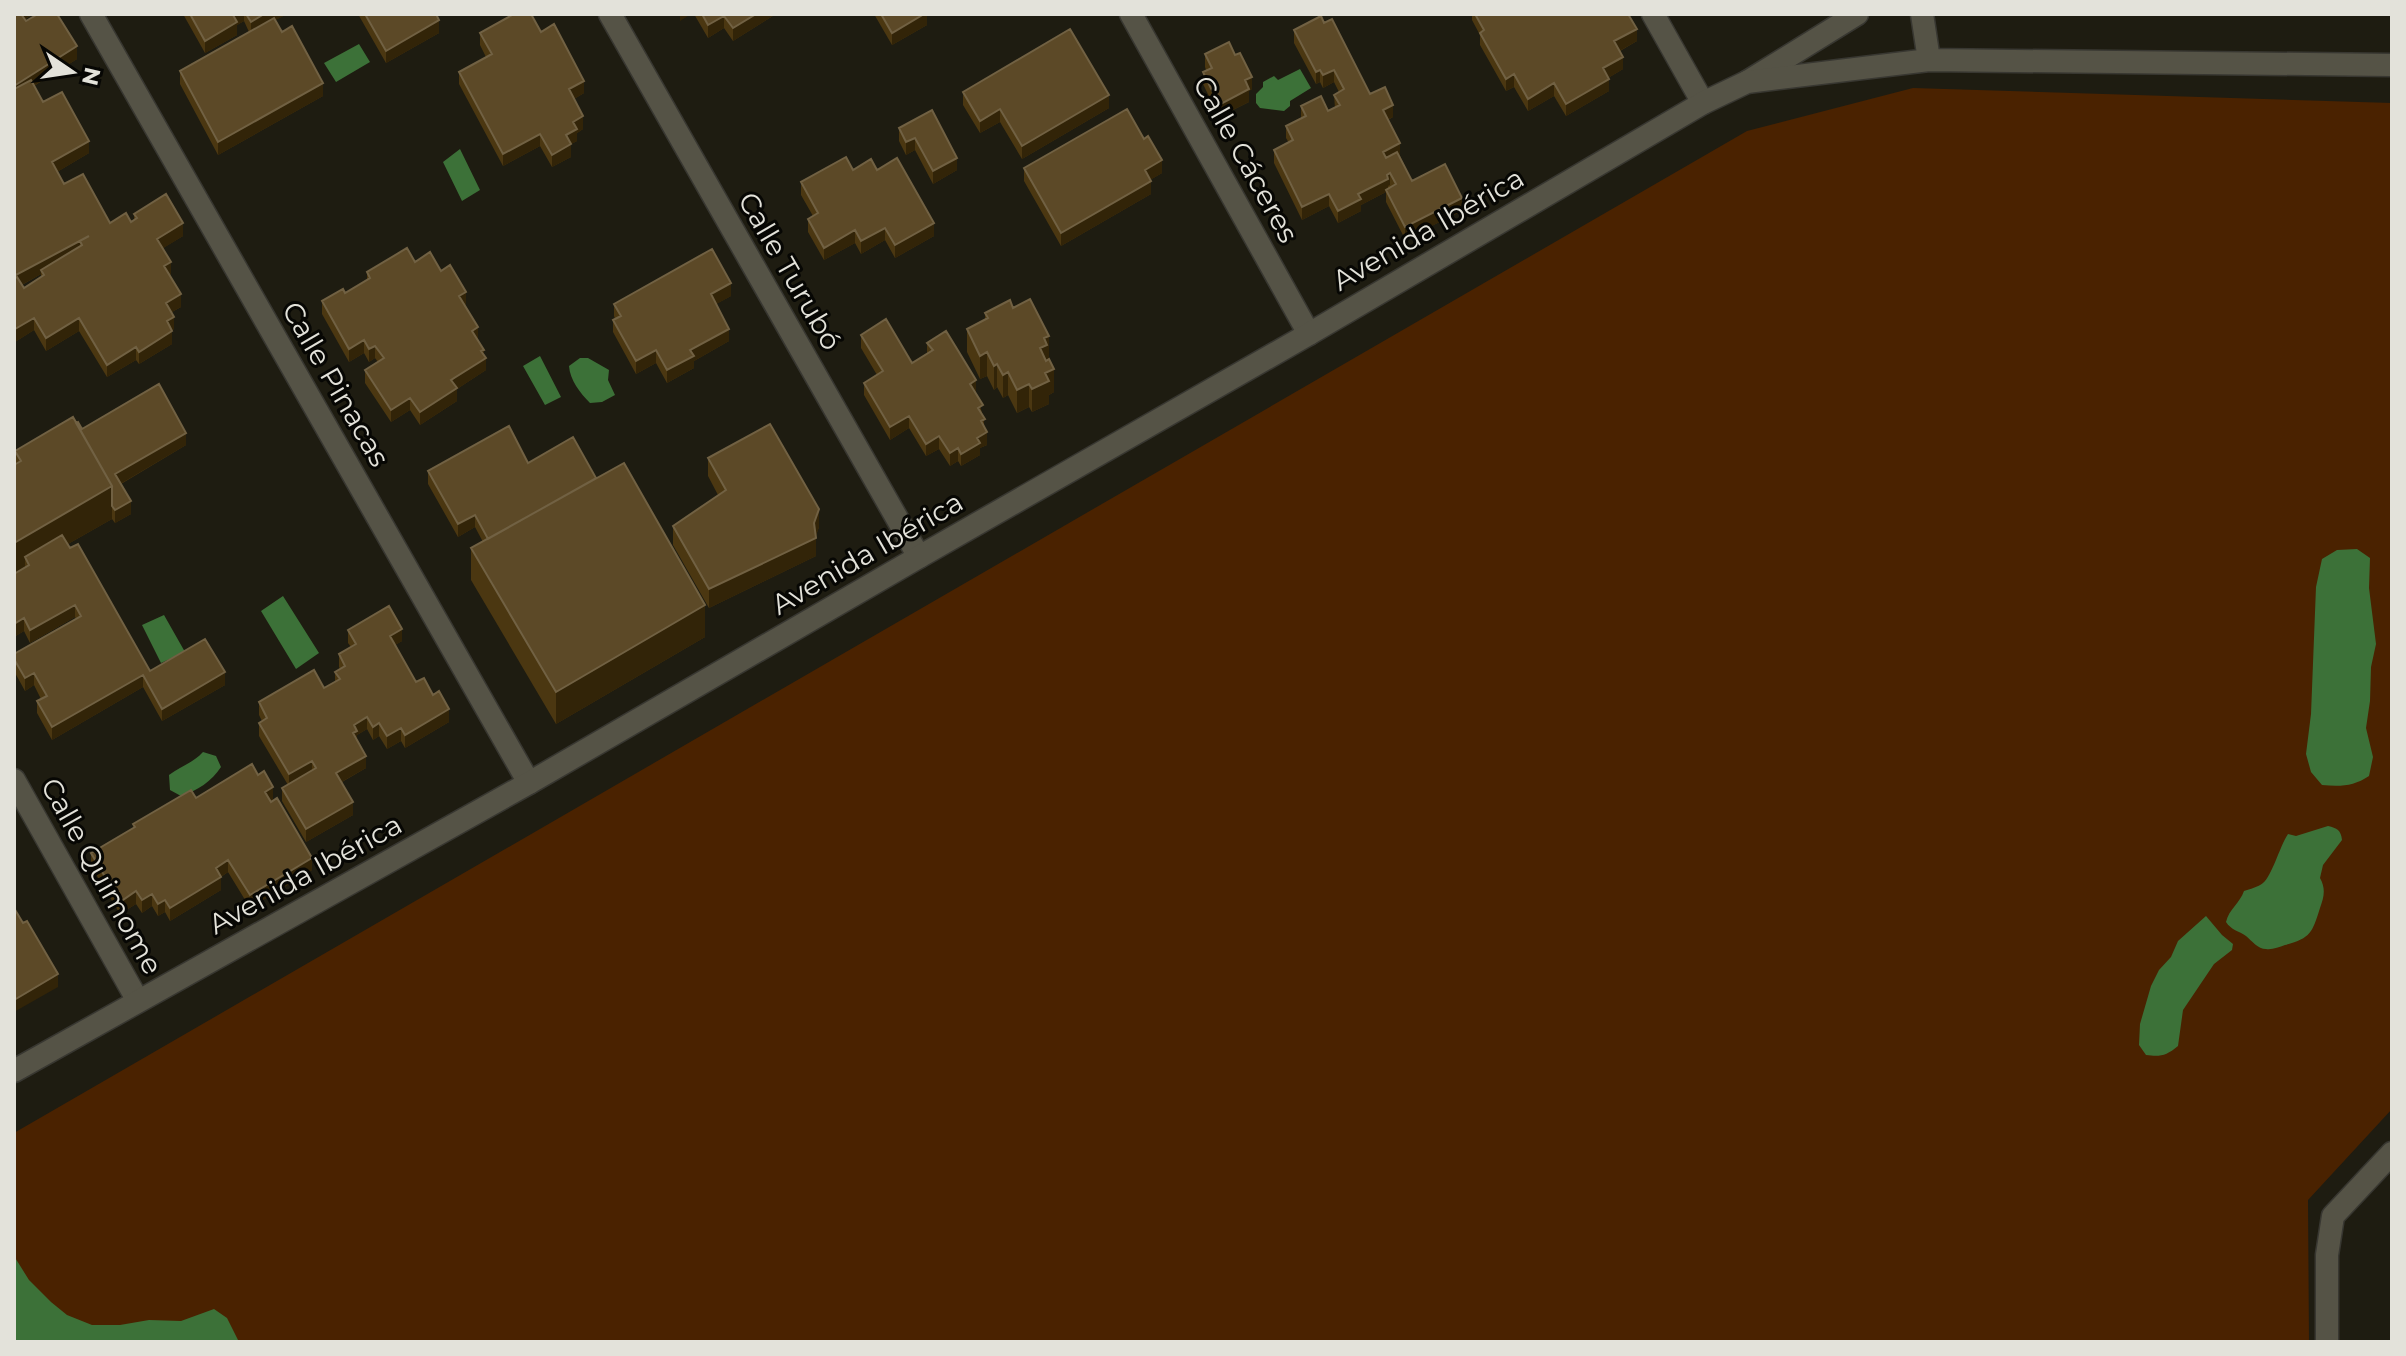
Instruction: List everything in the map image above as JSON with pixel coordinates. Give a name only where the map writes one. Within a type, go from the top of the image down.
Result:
[{"type":"street","name":"Calle Pinacas","points":[[91,14],[529,783]]},
{"type":"street","name":"Calle Turubó","points":[[610,14],[919,557]]},
{"type":"street","name":"Calle Cáceres","points":[[1131,14],[1309,334]]},
{"type":"street","points":[[1653,14],[1703,103]]},
{"type":"street","name":"Avenida Ibérica","points":[[14,1071],[529,783],[1309,334],[1703,103],[1747,82],[1857,14]]},
{"type":"street","points":[[1922,14],[1929,60]]},
{"type":"street","name":"Avenida Ibérica","points":[[1747,82],[1929,60],[2392,65]]},
{"type":"street","name":"Calle Quimome","points":[[14,780],[138,1001]]},
{"type":"street","points":[[2327,1342],[2327,1255],[2333,1216],[2392,1153]]},
{"type":"shaded area","points":[[359,44],[370,62],[336,82],[324,63]]},
{"type":"shaded area","points":[[1300,69],[1311,88],[1290,101],[1290,106],[1284,111],[1260,108],[1256,103],[1256,94],[1263,87],[1263,82],[1274,76],[1278,80]]},
{"type":"shaded area","points":[[1913,88],[2392,103],[2392,1109],[2308,1200],[2309,1342],[14,1342],[14,1133],[1747,131]]},
{"type":"shaded area","points":[[460,149],[480,190],[462,201],[443,162]]},
{"type":"shaded area","points":[[540,356],[561,397],[545,405],[523,366]]},
{"type":"shaded area","points":[[580,358],[588,358],[609,370],[608,380],[615,395],[602,402],[590,403],[586,399],[576,386],[569,366]]},
{"type":"shaded area","points":[[2357,549],[2370,558],[2369,588],[2376,644],[2366,728],[2373,757],[2369,776],[2347,785],[2322,785],[2311,772],[2306,754],[2311,714],[2316,587],[2322,559],[2337,550]]},
{"type":"shaded area","points":[[283,596],[319,653],[296,669],[261,611]]},
{"type":"shaded area","points":[[164,615],[185,652],[161,663],[142,625]]},
{"type":"shaded area","points":[[203,752],[216,756],[221,767],[217,772],[204,785],[187,794],[181,796],[170,790],[169,775]]},
{"type":"shaded area","points":[[2328,826],[2338,830],[2342,840],[2323,865],[2320,878],[2323,897],[2315,923],[2305,937],[2266,949],[2228,925],[2227,917],[2244,891],[2259,886],[2266,879],[2288,834],[2296,836]]},
{"type":"shaded area","points":[[2206,916],[2233,944],[2232,950],[2214,964],[2183,1010],[2178,1046],[2163,1055],[2146,1055],[2139,1045],[2140,1024],[2151,986],[2178,941]]},
{"type":"shaded area","points":[[14,1256],[29,1280],[51,1302],[67,1315],[92,1325],[120,1325],[149,1320],[181,1321],[214,1309],[227,1318],[239,1342],[14,1342]]},
{"type":"building","points":[[14,14],[21,14],[26,21],[38,14],[57,14],[77,46],[14,86]]},
{"type":"building","points":[[190,14],[235,14],[237,22],[205,41]]},
{"type":"building","points":[[246,14],[264,14],[251,22]]},
{"type":"building","points":[[365,14],[436,14],[439,20],[386,51]]},
{"type":"building","points":[[514,14],[531,14],[541,32],[554,24],[584,81],[569,89],[583,116],[573,122],[577,129],[566,135],[571,144],[552,155],[540,134],[503,154],[459,72],[492,54],[480,33]]},
{"type":"building","points":[[702,14],[756,14],[733,28],[724,16],[708,25]]},
{"type":"building","points":[[881,14],[924,14],[892,33]]},
{"type":"building","points":[[1475,14],[1628,14],[1637,29],[1614,41],[1623,57],[1603,68],[1609,79],[1566,104],[1554,83],[1528,99],[1514,74],[1506,79],[1480,33],[1484,30]]},
{"type":"building","points":[[1321,16],[1324,23],[1332,19],[1370,94],[1385,87],[1393,105],[1383,110],[1400,143],[1383,152],[1386,158],[1397,152],[1412,181],[1445,164],[1462,198],[1405,227],[1386,190],[1396,184],[1390,173],[1388,179],[1358,194],[1361,199],[1338,211],[1329,194],[1302,207],[1274,150],[1293,140],[1286,126],[1306,116],[1301,106],[1321,96],[1328,111],[1340,105],[1334,95],[1344,89],[1334,70],[1323,75],[1320,70],[1316,72],[1294,30]]},
{"type":"building","points":[[274,18],[282,32],[292,26],[323,83],[218,142],[180,71]]},
{"type":"building","points":[[1070,29],[1109,95],[1022,146],[1000,109],[980,121],[963,92]]},
{"type":"building","points":[[1229,42],[1235,55],[1240,53],[1252,77],[1245,80],[1249,89],[1219,105],[1203,72],[1212,68],[1205,54]]},
{"type":"building","points":[[31,80],[43,102],[62,92],[89,141],[52,162],[64,184],[83,174],[110,223],[126,213],[131,222],[137,218],[134,214],[166,194],[183,223],[157,239],[171,262],[164,266],[181,294],[166,303],[174,317],[167,321],[172,331],[139,352],[136,347],[107,365],[79,318],[46,338],[34,318],[14,328],[14,279],[17,277],[24,288],[44,275],[41,270],[82,245],[80,241],[89,236],[16,275],[14,272],[14,89]]},
{"type":"building","points":[[1127,109],[1144,139],[1148,136],[1162,160],[1145,170],[1151,181],[1061,233],[1024,168]]},
{"type":"building","points":[[932,110],[957,158],[933,171],[915,138],[906,142],[899,128]]},
{"type":"building","points":[[846,157],[853,170],[871,159],[877,170],[897,158],[934,223],[895,245],[885,228],[861,241],[855,230],[824,248],[808,219],[818,213],[801,182]]},
{"type":"building","points":[[407,248],[415,262],[430,252],[441,271],[450,265],[466,292],[459,296],[478,327],[472,331],[486,358],[451,380],[457,388],[420,412],[410,398],[391,410],[365,370],[384,358],[375,346],[369,349],[364,340],[349,349],[322,301],[343,289],[345,293],[370,278],[367,272]]},
{"type":"building","points":[[712,249],[731,283],[711,294],[729,329],[690,350],[694,356],[667,370],[656,350],[636,361],[613,320],[621,316],[614,304]]},
{"type":"building","points":[[1030,299],[1049,336],[1044,338],[1047,345],[1040,348],[1054,369],[1045,373],[1049,381],[1032,389],[1029,384],[1017,390],[1008,372],[1003,375],[987,352],[980,356],[967,329],[988,318],[985,313],[1010,300],[1013,308]]},
{"type":"building","points":[[886,319],[912,363],[933,350],[927,343],[946,331],[976,380],[970,384],[983,405],[978,408],[985,419],[981,421],[987,432],[977,438],[980,443],[961,454],[958,448],[950,453],[939,436],[926,444],[909,416],[890,427],[864,383],[883,371],[861,335]]},
{"type":"building","points":[[159,384],[186,433],[115,474],[131,501],[115,510],[112,506],[112,486],[76,423],[82,429]]},
{"type":"building","points":[[73,417],[112,486],[14,543],[14,465],[21,461],[15,451]]},
{"type":"building","points":[[770,424],[819,509],[814,523],[816,538],[709,589],[673,526],[726,490],[708,458]]},
{"type":"building","points":[[509,426],[528,463],[573,437],[596,478],[488,539],[475,515],[458,524],[428,471]]},
{"type":"building","points":[[624,463],[705,605],[556,692],[471,548]]},
{"type":"building","points":[[62,535],[70,548],[78,544],[150,671],[205,639],[225,672],[162,709],[143,675],[52,727],[37,701],[47,696],[34,673],[25,678],[14,654],[81,616],[75,605],[30,630],[24,618],[14,624],[14,574],[29,565],[25,557]]},
{"type":"building","points":[[389,606],[402,629],[390,636],[416,682],[424,678],[433,695],[439,691],[449,709],[405,735],[401,728],[387,736],[379,723],[373,727],[367,717],[354,725],[357,731],[353,733],[366,756],[336,773],[353,802],[306,829],[282,788],[316,768],[312,761],[289,774],[259,723],[267,718],[259,702],[314,670],[324,688],[340,679],[335,672],[345,666],[339,654],[356,644],[348,630]]},
{"type":"building","points":[[252,764],[258,775],[264,771],[273,787],[265,792],[271,802],[277,798],[312,858],[250,895],[228,860],[216,868],[221,877],[170,908],[165,900],[158,904],[152,894],[142,900],[136,891],[120,902],[91,853],[191,790],[196,798]]},
{"type":"building","points":[[14,908],[23,923],[27,921],[58,974],[14,1000]]}]
